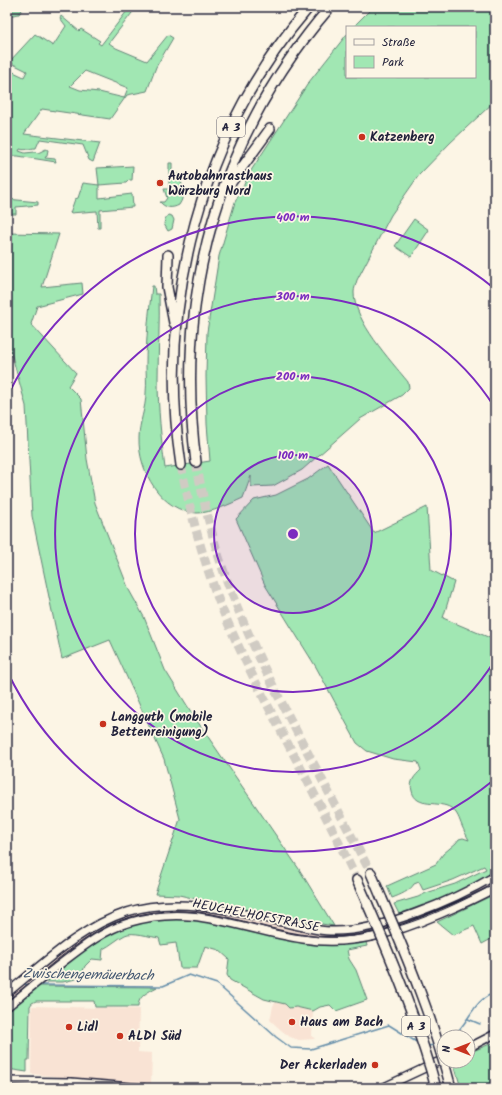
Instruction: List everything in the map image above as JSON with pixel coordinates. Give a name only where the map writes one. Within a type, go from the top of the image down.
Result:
[{"type":"highway","name":"A 3","points":[[181,464],[175,409],[174,367],[176,330],[179,297],[198,212],[217,160],[232,126],[259,76],[292,28],[309,7]]},
{"type":"highway","name":"A 3","points":[[196,462],[190,397],[191,353],[193,326],[202,263],[212,223],[220,197],[241,143],[271,86],[308,33],[330,7]]},
{"type":"highway","points":[[220,197],[270,129]]},
{"type":"highway","points":[[168,255],[167,287],[176,330]]},
{"type":"highway","name":"A 3","points":[[371,873],[405,952],[429,1016],[452,1088]]},
{"type":"highway","name":"A 3","points":[[358,880],[394,965],[436,1088]]},
{"type":"main road","name":"HEUCHELHOFSTRASSE","points":[[8,992],[90,929],[128,912],[156,906],[194,906],[228,911],[315,930],[349,930],[381,924],[414,913],[477,887],[495,876]]},
{"type":"main road","name":"HEUCHELHOFSTRASSE","points":[[7,1007],[94,939],[130,922],[157,916],[194,916],[227,921],[280,935],[316,941],[334,942],[384,935],[418,924],[478,898],[495,888]]},
{"type":"main road","points":[[476,1044],[495,1034]]},
{"type":"main road","points":[[382,1088],[436,1064]]},
{"type":"main road","points":[[7,1079],[79,1082],[143,1088]]},
{"type":"shaded area","points":[[495,880],[495,886],[423,918],[369,935],[326,939],[281,933],[232,919],[200,914],[166,912],[148,915],[7,1004],[7,998],[76,942],[107,923],[135,912],[166,908],[200,909],[244,917],[246,919],[306,932],[368,930]]},
{"type":"shaded area","name":"Haus am Bach","points":[[279,1002],[285,1004],[289,1008],[296,1007],[313,1011],[312,1036],[315,1039],[299,1040],[290,1037],[270,1020],[273,1006],[275,1003]]},
{"type":"shaded area","points":[[32,1006],[139,1009],[138,1052],[152,1053],[151,1086],[31,1074]]},
{"type":"green space","points":[[7,7],[24,7],[19,14],[7,16]]},
{"type":"green space","points":[[130,7],[135,9],[109,43],[116,48],[147,61],[168,35],[173,38],[156,67],[147,91],[127,95],[110,119],[42,109],[24,134],[100,143],[93,162],[89,160],[83,145],[40,139],[36,148],[24,150],[20,149],[19,151],[25,153],[38,153],[46,149],[48,150],[45,158],[55,159],[56,162],[18,156],[7,156],[7,69],[24,77],[27,71],[9,62],[35,34],[53,46],[66,26],[60,18],[61,16],[79,31],[81,29],[100,41],[98,43],[101,45]],"holes":[[[85,71],[128,88],[124,98],[99,92],[80,90],[70,86]]]},
{"type":"green space","points":[[373,7],[495,7],[495,101],[450,143],[419,175],[391,215],[357,280],[354,289],[355,303],[366,327],[383,352],[408,382],[409,388],[402,395],[360,419],[302,470],[273,486],[252,487],[251,476],[243,498],[209,512],[197,513],[184,511],[163,497],[154,487],[147,476],[140,450],[139,432],[146,399],[147,345],[152,286],[154,286],[155,294],[159,294],[158,390],[165,468],[210,461],[207,424],[207,332],[219,256],[235,202],[252,169],[309,82],[346,35],[346,78],[476,78],[476,26],[354,26]]},
{"type":"green space","points":[[169,163],[172,163],[172,175],[178,174],[183,194],[179,205],[166,207],[160,202],[164,202],[167,198],[164,189],[169,189]]},
{"type":"green space","points":[[133,166],[132,180],[129,180],[126,183],[99,185],[97,168]]},
{"type":"green space","points":[[83,183],[99,185],[99,198],[132,194],[133,207],[100,210],[100,228],[98,228],[97,211],[70,213],[75,199],[78,198]]},
{"type":"green space","points":[[7,199],[38,202],[38,205],[16,207],[16,214],[7,214]]},
{"type":"green space","points":[[168,215],[172,216],[174,220],[172,229],[168,231],[164,224]]},
{"type":"green space","points":[[414,219],[429,230],[411,257],[395,246]]},
{"type":"green space","points":[[7,233],[59,234],[42,287],[82,283],[83,294],[37,306],[31,324],[76,373],[68,386],[81,399],[87,459],[95,503],[129,590],[144,617],[165,670],[193,715],[299,869],[334,926],[272,916],[179,895],[155,894],[180,819],[164,759],[110,640],[62,659],[32,516],[26,406],[7,338]]},
{"type":"green space","points":[[328,464],[374,533],[427,507],[431,570],[454,582],[443,618],[495,640],[495,873],[481,882],[424,907],[423,905],[399,914],[394,904],[455,884],[486,869],[484,866],[453,880],[423,890],[419,882],[414,884],[410,889],[392,898],[387,886],[436,864],[443,854],[459,839],[463,838],[469,840],[457,814],[451,808],[440,804],[423,802],[414,797],[411,784],[413,779],[421,770],[418,762],[393,759],[367,751],[357,743],[316,667],[265,585],[236,519],[254,500],[276,495],[308,479]]},
{"type":"green space","points":[[495,894],[495,937],[482,944],[474,926],[453,935],[437,922]]},
{"type":"green space","points":[[176,918],[210,921],[302,943],[329,945],[366,942],[367,946],[347,950],[349,959],[356,970],[367,1000],[336,1011],[330,1005],[320,1007],[313,1011],[296,1007],[289,1008],[285,1004],[264,999],[230,980],[227,975],[229,959],[219,950],[205,946],[197,968],[180,968],[176,943],[161,945],[159,938],[132,934],[125,935],[103,949],[102,960],[92,959],[85,966],[80,978],[63,982],[43,982],[73,956],[104,937],[137,924],[155,920]]},
{"type":"green space","points":[[38,986],[157,987],[142,997],[138,1003],[138,1007],[95,1007],[94,1001],[36,1001],[32,1003],[30,1006],[29,1060],[27,1060],[27,1072],[7,1069],[7,1011]]},
{"type":"green space","points":[[495,1042],[495,1088],[461,1088],[455,1069],[476,1069],[476,1050]]},
{"type":"green space","points":[[7,1084],[56,1085],[96,1088],[7,1088]]},
{"type":"waterway","name":"Zwischengemäuerbach","points":[[39,985],[163,986],[189,975],[217,984],[276,1037],[291,1048],[311,1049],[389,1025],[418,1043]]},
{"type":"waterway","name":"Zwischengemäuerbach","points":[[7,983],[15,983]]},
{"type":"waterway","name":"Zwischengemäuerbach","points":[[23,984],[31,985]]},
{"type":"waterway","points":[[460,1029],[476,1006],[488,996],[495,993]]},
{"type":"waterway","points":[[468,1019],[480,1024]]},
{"type":"waterway","name":"Zwischengemäuerbach","points":[[427,1046],[435,1045]]},
{"type":"tunnel","points":[[196,462],[216,549],[242,619],[279,697],[371,873]]},
{"type":"tunnel","points":[[181,465],[193,518],[220,604],[257,684],[357,880]]},
{"type":"tram line","points":[[7,1002],[50,965],[81,942],[114,923],[143,914],[167,911],[203,913],[227,917],[294,934],[342,937],[382,931],[401,925],[441,911],[495,884]]},
{"type":"place","name":"Katzenberg","points":[[362,137]]},
{"type":"place","name":"Autobahnrasthaus Würzburg Nord","points":[[160,183]]},
{"type":"place","name":"Langguth (mobile Bettenreinigung)","points":[[103,724]]},
{"type":"place","name":"Haus am Bach","points":[[292,1022]]},
{"type":"place","name":"Lidl","points":[[69,1027]]},
{"type":"place","name":"ALDI Süd","points":[[120,1036]]},
{"type":"place","name":"Der Ackerladen","points":[[375,1065]]}]
